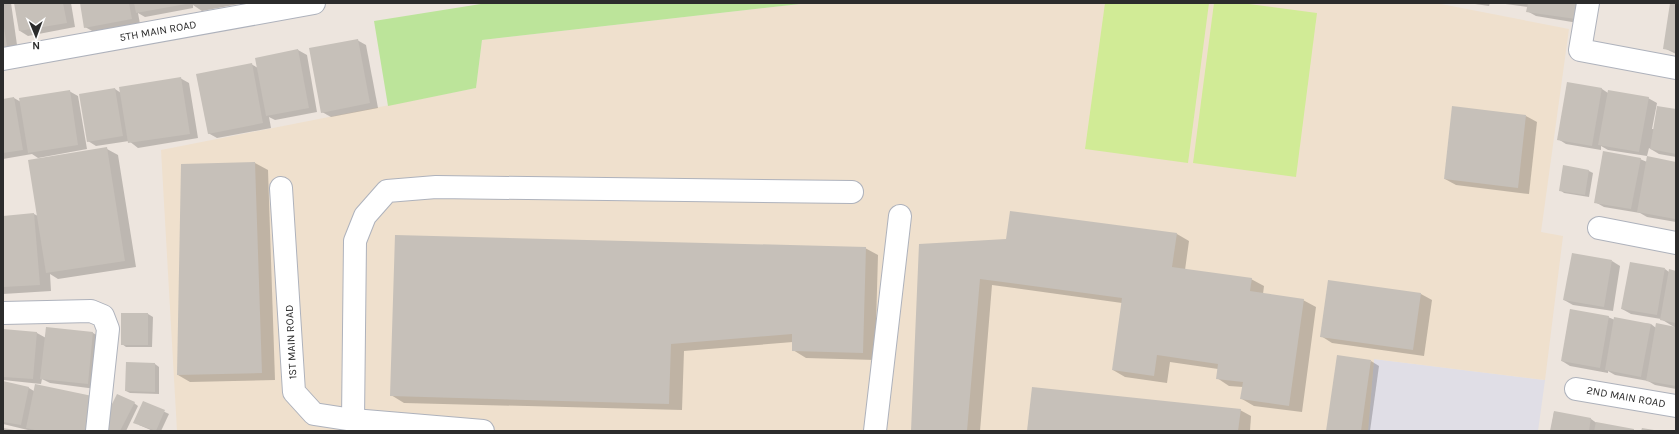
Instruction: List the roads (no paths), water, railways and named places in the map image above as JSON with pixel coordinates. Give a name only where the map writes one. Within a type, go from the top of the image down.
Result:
[{"type":"street","name":"5TH MAIN ROAD","points":[[3,59],[314,3]]},
{"type":"street","points":[[1588,3],[1580,50],[1676,68]]},
{"type":"street","points":[[352,420],[355,241],[365,216],[387,191],[436,187],[852,192]]},
{"type":"street","name":"1ST MAIN ROAD","points":[[281,188],[294,392],[314,414],[352,420],[483,431]]},
{"type":"street","points":[[875,431],[900,216]]},
{"type":"street","points":[[1599,228],[1676,243]]},
{"type":"street","points":[[3,313],[91,311],[103,316],[108,329],[97,431]]},
{"type":"street","name":"2ND MAIN ROAD","points":[[1576,389],[1676,406]]}]
